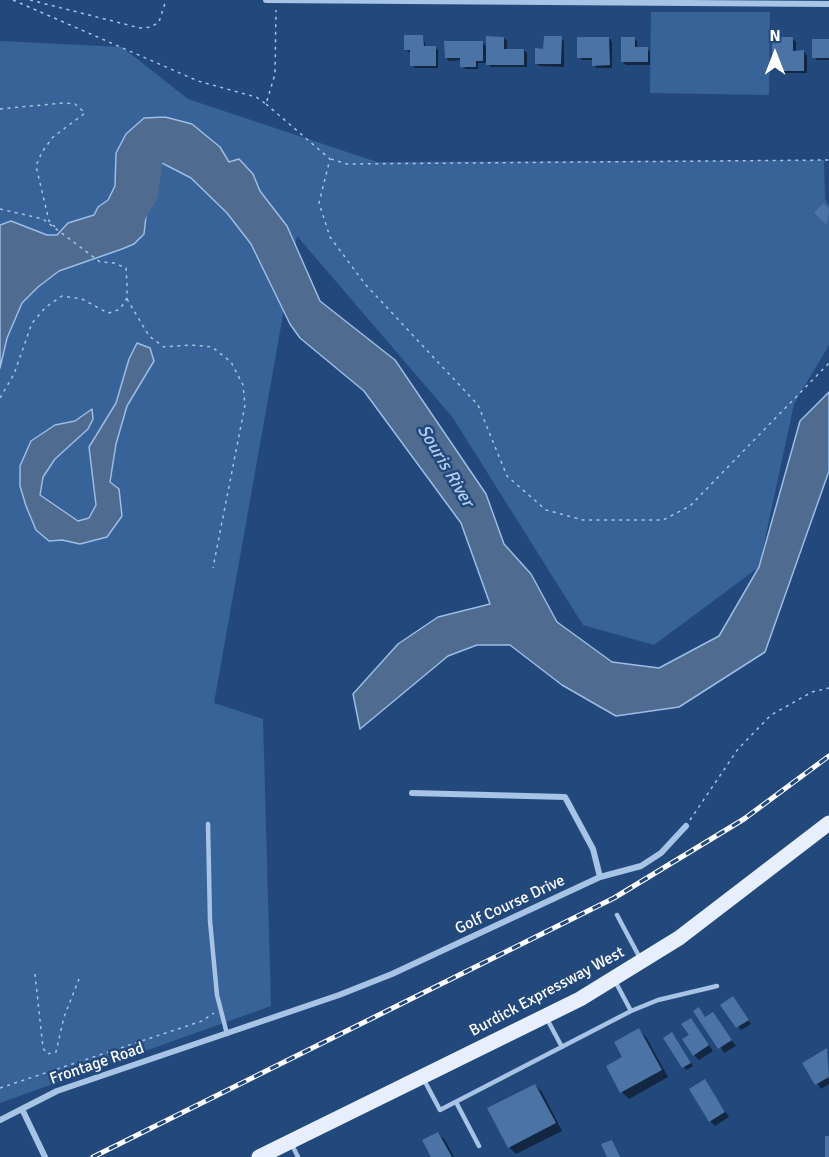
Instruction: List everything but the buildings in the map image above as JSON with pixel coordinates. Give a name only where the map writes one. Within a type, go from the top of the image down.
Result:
[{"type":"main road","name":"Burdick Expressway West","points":[[259,1157],[546,1016],[614,979],[705,919],[829,823]]},
{"type":"street","points":[[266,0],[668,1],[829,4]]},
{"type":"street","points":[[412,793],[565,797],[593,849],[600,877]]},
{"type":"street","name":"Golf Course Drive","points":[[206,1041],[339,996],[392,974],[600,877],[649,861],[686,826]]},
{"type":"street","name":"Frontage Road","points":[[0,1120],[57,1091],[206,1041]]},
{"type":"street","points":[[22,1109],[45,1157]]},
{"type":"lane","points":[[208,824],[210,921],[220,1010],[227,1034]]},
{"type":"lane","points":[[617,915],[643,962]]},
{"type":"lane","points":[[614,979],[631,1011]]},
{"type":"lane","points":[[422,1076],[440,1110],[631,1011],[658,1000],[717,986]]},
{"type":"lane","points":[[546,1016],[562,1047]]},
{"type":"lane","points":[[456,1102],[479,1146]]},
{"type":"lane","points":[[290,1142],[298,1157]]},
{"type":"path","points":[[13,0],[198,81],[256,97],[330,159],[346,164],[829,160]]},
{"type":"path","points":[[30,0],[140,28],[151,27],[159,22],[166,0]]},
{"type":"path","points":[[266,104],[274,74],[276,0]]},
{"type":"path","points":[[0,109],[63,103],[75,104],[86,113],[53,137],[42,152],[36,166],[49,221],[57,230]]},
{"type":"path","points":[[330,159],[319,202],[330,237],[365,284],[478,405],[507,476],[546,510],[582,520],[663,520],[690,506],[829,363]]},
{"type":"path","points":[[0,209],[43,219],[100,262],[114,263],[126,268],[127,298],[149,336],[164,347],[191,345],[212,347],[231,362],[243,385],[245,405],[213,568]]},
{"type":"path","points":[[0,398],[14,374],[32,323],[46,307],[62,296],[82,299],[108,313],[120,309],[127,298]]},
{"type":"path","points":[[686,826],[738,749],[771,715],[812,692],[829,688]]},
{"type":"path","points":[[34,974],[43,1048],[47,1054],[56,1052],[64,1017],[79,979]]},
{"type":"path","points":[[0,1088],[202,1021],[220,1010]]},
{"type":"shaded area","points":[[651,12],[770,12],[769,95],[650,93]]},
{"type":"shaded area","points":[[0,41],[122,47],[188,99],[377,162],[824,160],[825,199],[829,206],[829,345],[794,404],[759,567],[654,645],[583,625],[453,418],[297,236],[214,703],[263,719],[271,1006],[0,1103]]},
{"type":"water","points":[[165,117],[192,124],[220,147],[229,162],[239,159],[253,174],[260,191],[287,226],[320,301],[395,360],[486,494],[504,544],[531,574],[557,622],[612,662],[659,668],[719,636],[759,567],[800,421],[829,392],[829,471],[765,652],[679,707],[616,716],[562,685],[510,645],[477,645],[448,656],[360,729],[353,694],[398,644],[438,617],[490,604],[461,523],[364,391],[300,338],[290,324],[251,244],[227,213],[191,178],[160,162],[150,182],[144,234],[134,244],[59,271],[38,287],[22,303],[7,338],[0,368],[0,225],[11,221],[47,235],[57,235],[68,223],[94,215],[98,207],[108,200],[115,186],[116,153],[126,134],[144,118]]},
{"type":"water","points":[[137,343],[150,348],[154,361],[127,406],[116,444],[110,482],[119,489],[122,516],[107,537],[80,544],[62,540],[49,541],[36,530],[20,486],[20,466],[31,441],[55,425],[75,421],[92,409],[93,419],[88,429],[55,459],[43,477],[40,495],[78,521],[89,518],[96,505],[89,447],[116,403],[129,359]]},
{"type":"waterway","name":"Souris River","points":[[136,217],[149,195],[154,158]]},
{"type":"railway","points":[[93,1157],[614,898],[744,819],[829,756]]}]
